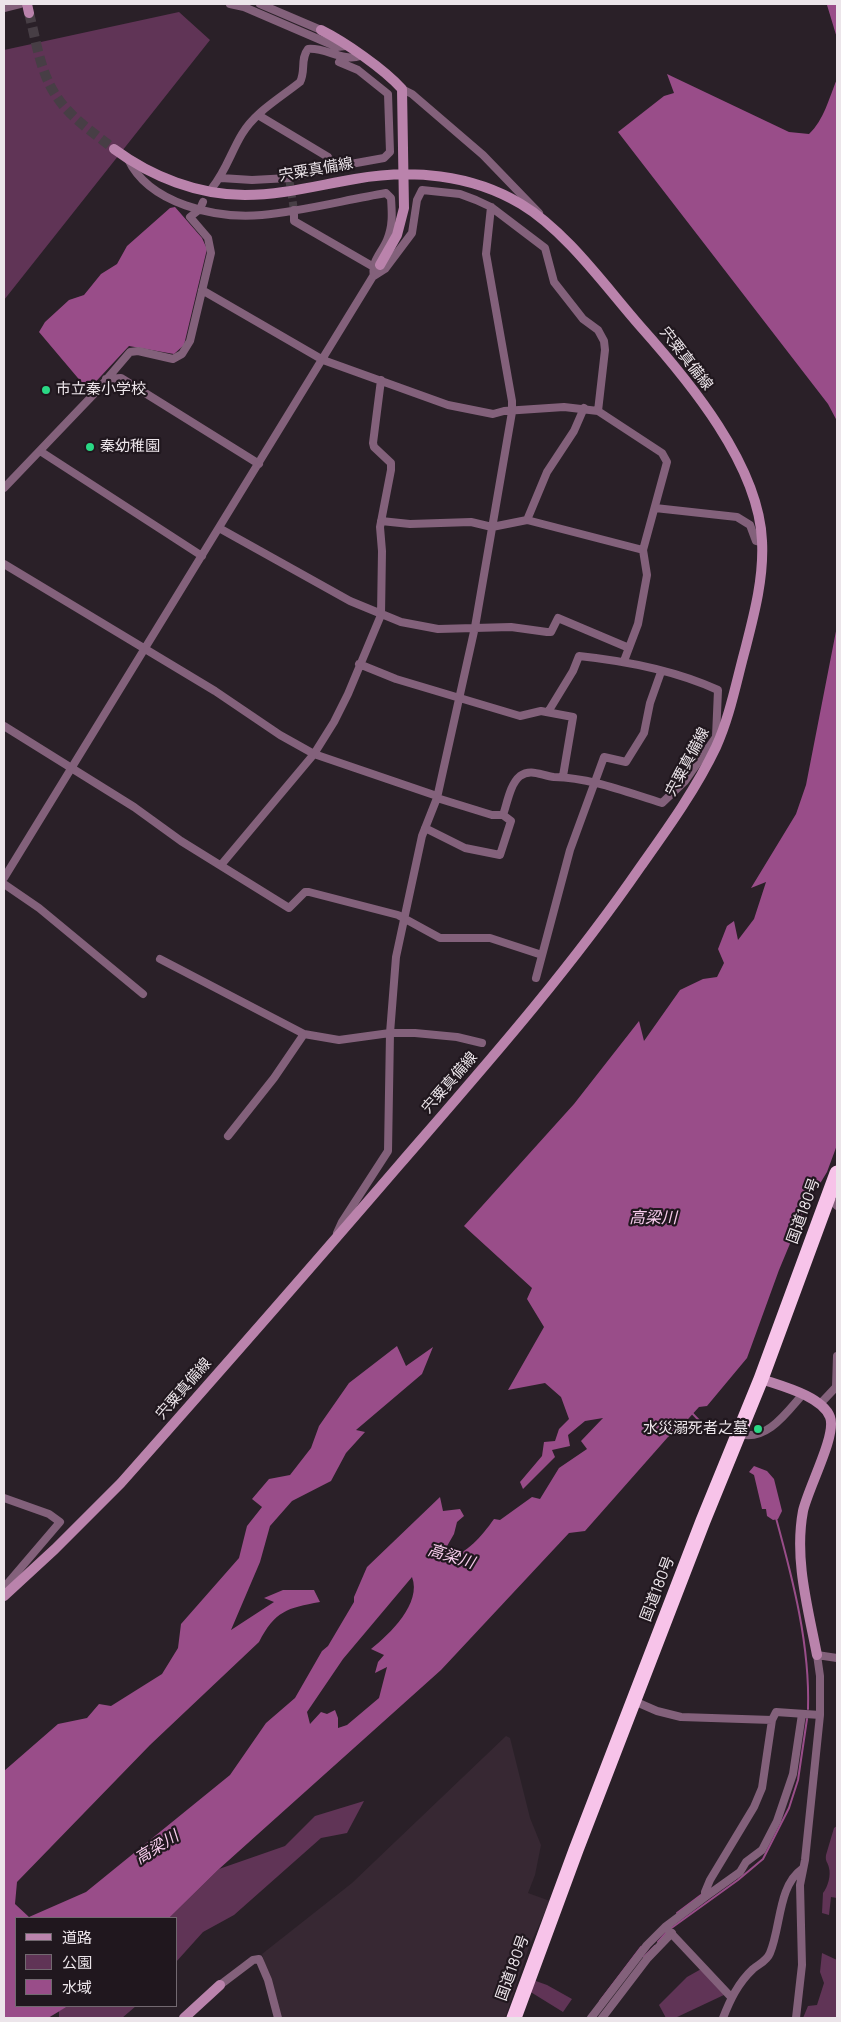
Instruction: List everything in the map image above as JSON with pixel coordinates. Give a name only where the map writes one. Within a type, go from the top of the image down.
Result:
[{"type":"highway","name":"国道180号","points":[[514,2018],[547,1926],[703,1521],[832,1202],[837,1173]]},
{"type":"main road","points":[[321,30],[378,68],[402,89],[404,173],[402,222],[397,235],[376,266]]},
{"type":"main road","name":"宍粟真備線","points":[[4,1595],[55,1549],[121,1482],[538,1005],[582,950],[686,799],[727,718],[757,605],[762,543],[755,498],[739,461],[691,386],[666,355],[560,236],[523,205],[498,192],[444,177],[404,173],[360,178],[270,194],[222,194],[174,182],[128,159],[114,149]]},
{"type":"main road","points":[[762,1379],[803,1394],[820,1404],[830,1416],[832,1432],[808,1493],[800,1545],[803,1581],[816,1655]]},
{"type":"main road","points":[[184,2018],[220,1985]]},
{"type":"street","points":[[4,8],[20,4]]},
{"type":"street","points":[[230,4],[244,7],[337,46],[346,46]]},
{"type":"street","points":[[260,4],[321,30]]},
{"type":"street","points":[[212,188],[221,178],[242,134],[258,115],[300,82],[304,74],[303,55],[308,49],[315,48],[352,58],[360,56]]},
{"type":"street","points":[[221,178],[252,180],[289,178],[334,166],[384,158],[390,152],[388,94],[358,70],[339,62]]},
{"type":"street","points":[[402,89],[412,94],[483,155],[560,236]]},
{"type":"street","points":[[258,115],[328,157],[334,166]]},
{"type":"street","points":[[4,878],[374,276],[393,221],[391,198],[386,192],[261,215],[224,214],[165,196],[145,183],[134,172],[128,159]]},
{"type":"street","points":[[374,276],[385,269],[412,233],[417,200],[422,190],[460,194],[491,207],[545,248],[554,282],[584,319],[598,330],[604,340],[605,350],[598,411]]},
{"type":"street","points":[[4,488],[126,356],[134,351],[173,359],[182,354],[190,341],[211,253],[208,238],[190,217],[201,206]]},
{"type":"street","points":[[334,1240],[342,1222],[388,1151],[390,1033],[396,957],[403,917],[425,828],[437,797],[475,627],[512,412],[512,401],[486,254],[491,207]]},
{"type":"street","points":[[294,210],[294,220],[376,266]]},
{"type":"street","points":[[202,290],[323,360],[448,405],[493,414],[504,411],[512,412],[564,407],[598,411],[621,424],[666,457],[666,467],[643,550],[647,575],[638,624],[624,661]]},
{"type":"street","points":[[106,379],[122,378],[258,464]]},
{"type":"street","points":[[221,865],[314,754],[334,722],[381,615],[381,521],[392,470],[391,463],[374,447],[373,442],[381,380]]},
{"type":"street","points":[[526,520],[547,472],[574,431],[584,408]]},
{"type":"street","points":[[40,451],[202,556]]},
{"type":"street","points":[[655,508],[737,517],[750,525],[756,541],[762,543]]},
{"type":"street","points":[[381,521],[410,524],[471,522],[492,527],[526,520],[643,550]]},
{"type":"street","points":[[219,528],[350,601],[401,622],[438,629],[511,627],[550,632],[558,618],[562,618],[629,648]]},
{"type":"street","points":[[4,564],[144,648],[314,754],[437,797],[492,814],[503,815],[511,821],[500,855],[465,848],[425,828]]},
{"type":"street","points":[[503,815],[512,790],[520,776],[528,772],[594,781],[662,804],[685,781],[717,738],[718,690],[700,682],[661,672],[652,667],[624,661],[579,656],[573,671],[548,712]]},
{"type":"street","points":[[359,664],[396,679],[459,696],[520,716],[541,711],[573,717],[563,776]]},
{"type":"street","points":[[536,978],[570,850],[594,781],[604,757],[626,762],[644,733],[650,704],[661,672]]},
{"type":"street","points":[[4,726],[289,908],[305,892],[310,892],[403,917],[440,938],[490,938],[542,955]]},
{"type":"street","points":[[4,884],[38,908],[143,994]]},
{"type":"street","points":[[160,959],[247,1002],[304,1034],[339,1040],[390,1033],[449,1036],[482,1043]]},
{"type":"street","points":[[228,1136],[274,1078],[304,1034]]},
{"type":"street","points":[[820,1404],[836,1387],[837,1356]]},
{"type":"street","points":[[739,1434],[748,1436],[770,1428],[803,1394]]},
{"type":"street","points":[[4,1498],[49,1514],[60,1522],[7,1584],[4,1595]]},
{"type":"street","points":[[796,2018],[802,1965],[800,1885],[805,1860],[820,1715],[820,1676],[816,1655],[837,1658]]},
{"type":"street","points":[[634,1701],[657,1711],[681,1717],[772,1720]]},
{"type":"street","points":[[705,1895],[754,1808],[762,1788],[772,1720],[776,1712],[820,1715]]},
{"type":"street","points":[[591,2018],[647,1945],[668,1930],[705,1895],[740,1872],[746,1862],[762,1850],[777,1821],[793,1774],[802,1714]]},
{"type":"street","points":[[723,2018],[731,1997],[752,1970],[768,1957],[785,1894],[792,1876],[802,1869]]},
{"type":"street","points":[[668,1930],[731,1997]]},
{"type":"street","points":[[602,2018],[668,1930]]},
{"type":"street","points":[[220,1985],[253,1960],[259,1959],[268,1980],[278,2018]]},
{"type":"shaded area","points":[[506,1736],[510,1738],[530,1818],[541,1845],[535,1875],[528,1893],[550,1901],[529,1947],[505,2018],[280,2018],[262,1954],[352,1883]]},
{"type":"green space","points":[[179,12],[210,40],[4,300],[4,50]]},
{"type":"green space","points":[[364,1801],[347,1833],[321,1838],[234,1915],[203,1932],[178,1960],[178,1917],[170,1917],[219,1869],[285,1846],[315,1816]]},
{"type":"green space","points":[[837,1826],[837,1898],[831,1897],[829,1915],[822,1913],[823,1893],[828,1884],[830,1874],[826,1855],[834,1828]]},
{"type":"green space","points":[[822,1953],[837,1960],[837,2018],[803,2018],[808,2006],[817,2005],[824,1983],[820,1972]]},
{"type":"green space","points":[[703,1968],[726,1994],[675,2018],[666,2018],[659,2005],[687,1977]]},
{"type":"green space","points":[[533,1980],[547,1985],[572,1999],[563,2012],[529,1991]]},
{"type":"green space","points":[[66,2007],[135,2007],[122,2018],[59,2018],[59,2011]]},
{"type":"water","points":[[837,4],[837,38],[827,5]]},
{"type":"water","points":[[667,74],[789,132],[809,134],[819,122],[837,79],[837,421],[828,404],[618,132],[664,96],[674,93]]},
{"type":"water","points":[[175,207],[202,238],[207,249],[184,345],[174,354],[129,346],[88,390],[39,332],[45,322],[69,300],[84,295],[101,274],[117,264],[127,246],[170,208]]},
{"type":"water","name":"高梁川","points":[[837,626],[837,1145],[827,1172],[804,1210],[779,1270],[747,1358],[707,1406],[699,1407],[679,1429],[668,1437],[585,1531],[569,1533],[441,1670],[219,1869],[170,1917],[29,1917],[86,1892],[230,1775],[266,1723],[295,1698],[322,1651],[328,1646],[354,1602],[354,1597],[367,1567],[440,1497],[443,1511],[460,1509],[464,1516],[457,1522],[454,1534],[446,1548],[450,1553],[446,1559],[461,1553],[473,1544],[494,1519],[500,1520],[532,1497],[540,1499],[559,1468],[587,1449],[581,1441],[603,1418],[585,1421],[568,1435],[570,1446],[552,1450],[555,1457],[523,1489],[520,1482],[542,1456],[544,1442],[555,1441],[559,1429],[569,1419],[561,1397],[545,1383],[508,1390],[544,1327],[527,1299],[532,1288],[464,1226],[574,1104],[639,1021],[644,1041],[680,990],[703,979],[717,977],[724,963],[718,949],[727,926],[734,921],[738,940],[754,919],[766,882],[751,888],[796,814],[806,785]],"holes":[[[412,1577],[414,1587],[408,1607],[395,1626],[371,1649],[384,1655],[378,1662],[375,1673],[387,1667],[379,1698],[347,1725],[338,1728],[338,1718],[335,1710],[327,1714],[321,1712],[310,1724],[307,1712],[343,1659]]]},
{"type":"water","name":"高梁川","points":[[397,1346],[406,1366],[433,1347],[422,1374],[356,1430],[365,1432],[346,1453],[331,1481],[292,1501],[270,1526],[260,1562],[231,1630],[274,1602],[264,1598],[283,1590],[314,1590],[320,1602],[290,1609],[277,1617],[259,1642],[150,1745],[17,1882],[15,1904],[29,1917],[15,1917],[15,2007],[66,2007],[48,2018],[4,2018],[4,1771],[58,1724],[87,1718],[99,1704],[111,1706],[162,1674],[178,1648],[181,1624],[239,1558],[247,1526],[262,1507],[252,1499],[269,1479],[290,1475],[311,1448],[319,1426],[349,1383]]},
{"type":"water","points":[[754,1466],[767,1471],[774,1479],[782,1511],[778,1519],[773,1520],[767,1516],[766,1509],[762,1509],[754,1475],[749,1472]]},
{"type":"waterway","points":[[691,1412],[711,1433]]},
{"type":"waterway","points":[[776,1518],[799,1613],[806,1661],[808,1709]]},
{"type":"waterway","points":[[670,1929],[738,1880],[763,1859],[789,1808],[798,1780],[807,1719]]},
{"type":"waterway","points":[[677,1913],[701,1895]]},
{"type":"waterway","points":[[658,1942],[666,1933]]},
{"type":"waterway","points":[[644,1957],[655,1946]]},
{"type":"waterway","points":[[600,2001],[641,1947]]},
{"type":"tunnel","points":[[29,13],[42,65],[55,94],[67,110],[114,149]]},
{"type":"tunnel","points":[[289,178],[294,210]]},
{"type":"place","name":"市立秦小学校","points":[[46,390]]},
{"type":"place","name":"秦幼稚園","points":[[90,447]]},
{"type":"place","name":"水災溺死者之墓","points":[[758,1429]]}]
